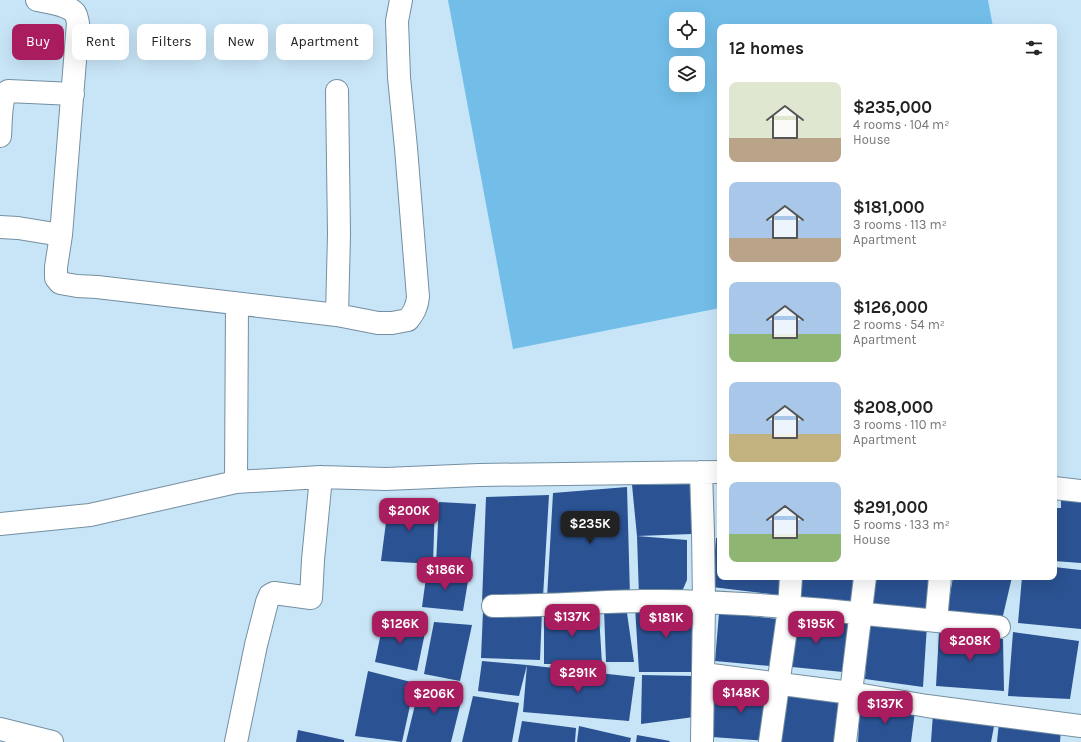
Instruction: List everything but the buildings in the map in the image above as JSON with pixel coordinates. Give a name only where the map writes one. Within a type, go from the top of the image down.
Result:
[{"type":"street","points":[[37,0],[55,4],[70,10],[76,15],[78,23],[73,94],[56,267],[56,278],[60,283],[337,315],[378,323],[392,323],[408,320],[415,312],[418,305],[399,77],[397,21],[401,0]]},
{"type":"street","points":[[0,136],[2,102],[3,97],[8,91],[73,94]]},
{"type":"street","points":[[337,92],[339,234],[337,315]]},
{"type":"street","points":[[0,227],[18,228],[60,235]]},
{"type":"street","points":[[236,482],[237,304]]},
{"type":"street","points":[[0,524],[90,515],[236,482],[321,477],[386,479],[479,475],[710,472],[704,602],[702,742]]},
{"type":"street","points":[[236,742],[256,645],[270,595],[274,593],[312,598],[313,560],[321,477]]},
{"type":"street","points":[[1057,488],[1081,491]]},
{"type":"street","points":[[770,742],[789,608],[791,580]]},
{"type":"street","points":[[845,742],[865,580]]},
{"type":"street","points":[[936,621],[940,580]]},
{"type":"street","points":[[493,606],[656,601],[704,602],[861,614],[999,627]]},
{"type":"street","points":[[704,674],[852,693],[927,706],[1081,726]]},
{"type":"street","points":[[0,729],[23,738],[52,742]]},
{"type":"shaded area","points":[[448,0],[988,0],[992,24],[717,24],[717,309],[513,349]]}]
